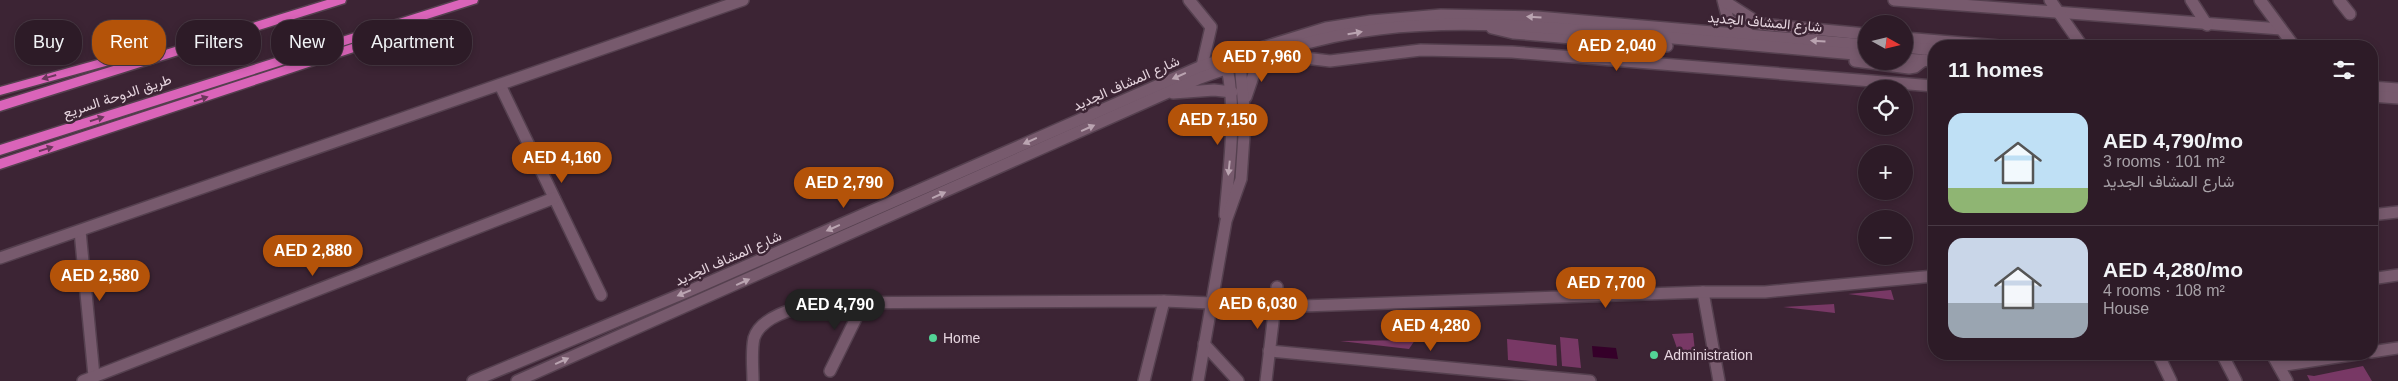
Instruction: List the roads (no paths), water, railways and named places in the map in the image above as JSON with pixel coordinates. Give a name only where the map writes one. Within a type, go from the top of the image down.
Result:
[{"type":"highway","name":"طريق الدوحة السريع","points":[[0,106],[340,0]]},
{"type":"highway","name":"طريق الدوحة السريع","points":[[0,150],[472,0]]},
{"type":"highway","points":[[0,92],[168,44],[300,12]]},
{"type":"highway","points":[[0,164],[331,56],[416,18]]},
{"type":"street","points":[[0,258],[743,0]]},
{"type":"street","points":[[1189,0],[1210,27],[1202,66]]},
{"type":"street","points":[[1724,0],[1728,19],[1741,30],[1753,36]]},
{"type":"street","name":"شارع المشاف الجديد","points":[[1724,0],[1760,24],[1858,33]]},
{"type":"street","points":[[1894,0],[2207,25],[2281,29]]},
{"type":"street","points":[[2050,0],[2078,40]]},
{"type":"street","points":[[2190,0],[2207,25]]},
{"type":"street","points":[[2260,0],[2289,40]]},
{"type":"street","points":[[2339,0],[2350,14]]},
{"type":"street","name":"شارع المشاف الجديد","points":[[473,381],[689,291],[1202,66],[1262,46],[1326,28],[1371,20],[1418,16],[1513,15],[1858,44]]},
{"type":"street","points":[[1703,32],[1717,29],[1728,19]]},
{"type":"street","points":[[1481,23],[1499,31],[1513,33],[1875,62],[1905,68],[1928,61]]},
{"type":"street","name":"شارع المشاف الجديد","points":[[518,381],[1227,67],[1311,42],[1369,30],[1423,24],[1481,23],[1858,54]]},
{"type":"street","points":[[1660,37],[1722,40],[1729,38],[1730,34]]},
{"type":"street","points":[[1913,43],[1928,44]]},
{"type":"street","points":[[1913,45],[1928,49]]},
{"type":"street","points":[[1305,58],[1330,61],[1420,50],[1512,52],[1928,86]]},
{"type":"street","points":[[1244,103],[1250,79],[1260,56]]},
{"type":"street","points":[[1913,59],[1928,61]]},
{"type":"street","points":[[1198,381],[1226,222],[1240,179],[1245,140],[1240,62]]},
{"type":"street","points":[[1226,222],[1225,199],[1232,126],[1232,92],[1227,67]]},
{"type":"street","points":[[2378,82],[2395,88]]},
{"type":"street","points":[[500,85],[601,295]]},
{"type":"street","points":[[2378,87],[2395,88]]},
{"type":"street","points":[[1164,94],[1214,90],[1232,92]]},
{"type":"street","points":[[2378,97],[2398,98]]},
{"type":"street","points":[[2378,102],[2398,103]]},
{"type":"street","points":[[80,231],[88,379],[554,198]]},
{"type":"street","points":[[2378,215],[2398,212]]},
{"type":"street","points":[[2378,278],[2398,275]]},
{"type":"street","points":[[1274,307],[1703,292],[1765,292],[1928,277]]},
{"type":"street","points":[[1266,379],[1277,287]]},
{"type":"street","points":[[1703,292],[1719,381]]},
{"type":"street","points":[[753,381],[754,339],[756,332],[768,321],[816,303],[1164,301],[1211,303]]},
{"type":"street","points":[[1144,381],[1164,301]]},
{"type":"street","points":[[830,371],[864,302]]},
{"type":"street","points":[[1204,344],[1238,381]]},
{"type":"street","points":[[2378,351],[2398,348]]},
{"type":"street","points":[[1269,351],[1590,381]]},
{"type":"street","points":[[2161,360],[2171,381]]},
{"type":"street","points":[[2225,360],[2236,381]]},
{"type":"street","points":[[2276,360],[2288,381]]},
{"type":"street","points":[[2279,366],[2318,360]]},
{"type":"place","name":"Home","points":[[933,338]]},
{"type":"place","name":"Administration","points":[[1654,355]]}]
